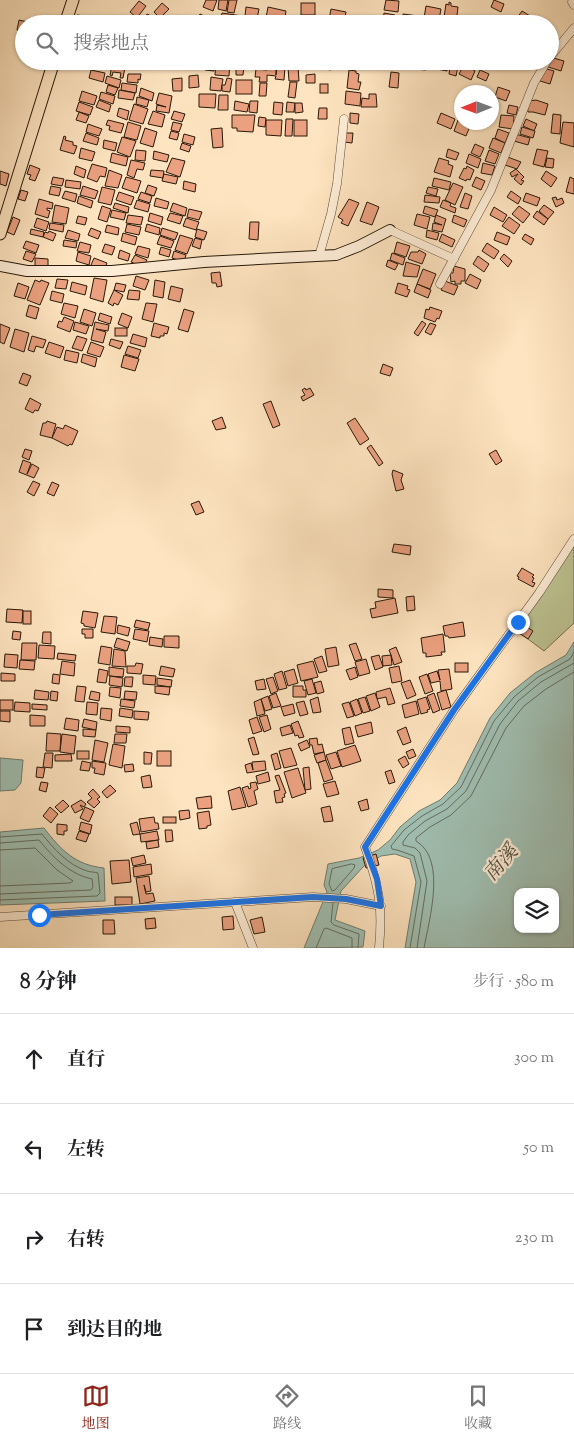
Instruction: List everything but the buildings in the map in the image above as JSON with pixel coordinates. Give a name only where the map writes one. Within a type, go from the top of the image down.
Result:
[{"type":"main road","points":[[68,15],[72,0]]},
{"type":"main road","points":[[0,234],[51,70]]},
{"type":"street","points":[[573,0],[574,4]]},
{"type":"street","points":[[559,46],[574,28]]},
{"type":"street","points":[[440,284],[491,190],[541,70]]},
{"type":"street","points":[[319,256],[337,184],[344,119]]},
{"type":"street","points":[[0,266],[27,271],[112,271],[204,262],[336,255],[390,230],[454,259]]},
{"type":"street","points":[[379,948],[381,906],[377,879],[365,847],[454,710],[539,593],[574,539]]},
{"type":"street","points":[[0,918],[313,897],[346,899],[381,906]]},
{"type":"street","points":[[235,902],[253,948]]},
{"type":"green space","points":[[574,543],[574,623],[544,651],[516,630]]},
{"type":"water","name":"南溪","points":[[574,642],[574,948],[405,948],[416,882],[410,859],[395,854],[381,856],[364,866],[341,891],[335,920],[365,931],[363,947],[304,948],[327,892],[324,885],[328,864],[359,858],[378,850],[390,840],[400,827],[419,811],[440,800],[457,783],[490,718],[510,693],[535,673],[566,655]]},
{"type":"water","points":[[0,758],[23,760],[21,783],[15,790],[0,791]]},
{"type":"water","points":[[44,828],[63,850],[77,860],[85,864],[104,868],[105,901],[0,905],[0,832]]},
{"type":"route","points":[[39,915],[313,897],[346,899],[381,906],[377,879],[365,847],[454,710],[518,622]]}]
